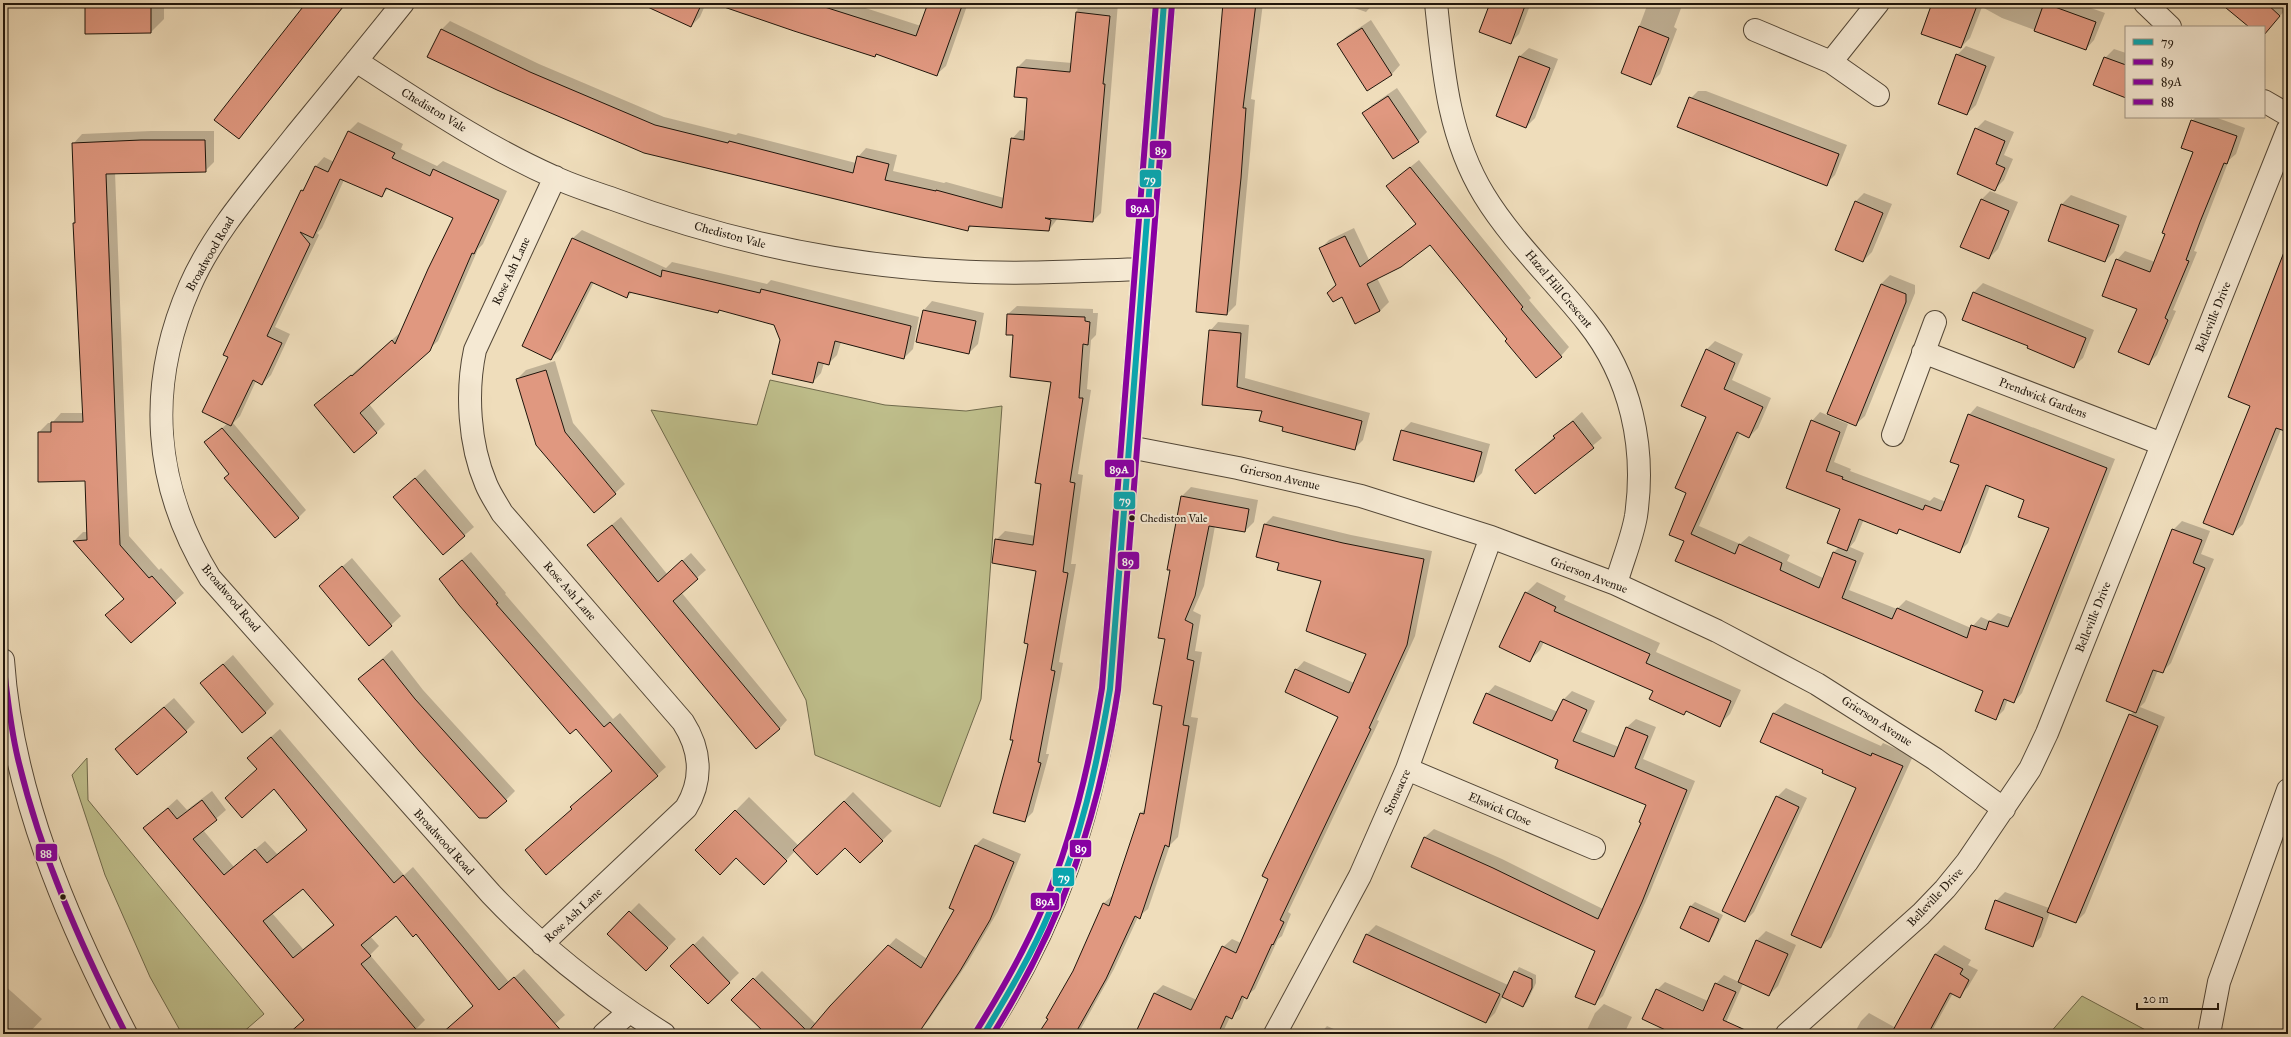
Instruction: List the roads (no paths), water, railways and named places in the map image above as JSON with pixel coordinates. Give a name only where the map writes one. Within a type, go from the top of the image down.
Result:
[{"type":"street","name":"Broadwood Road","points":[[403,3],[237,208],[190,285],[166,356],[162,392],[161,430],[171,490],[180,519],[194,551],[210,578],[490,894],[542,944],[579,976],[629,1012],[664,1034]]},
{"type":"street","points":[[984,1034],[1002,1006],[1052,910],[1070,864],[1089,801],[1102,745],[1110,689],[1164,3]]},
{"type":"street","name":"Hazel Hill Crescent","points":[[1436,3],[1449,110],[1458,140],[1470,167],[1484,195],[1511,231],[1588,323],[1607,350],[1630,405],[1636,432],[1638,487],[1636,518],[1616,584]]},
{"type":"street","points":[[1831,62],[1878,3]]},
{"type":"street","points":[[2145,3],[2169,26]]},
{"type":"street","points":[[1755,30],[1831,62],[1878,95]]},
{"type":"street","name":"Chediston Vale","points":[[356,62],[458,126],[554,177],[638,208],[709,231],[794,252],[835,259],[956,271],[1143,269]]},
{"type":"street","points":[[2265,102],[2288,115]]},
{"type":"street","name":"Belleville Drive","points":[[1787,1034],[1921,914],[1945,889],[1967,862],[2030,770],[2047,733],[2288,129]]},
{"type":"street","name":"Rose Ash Lane","points":[[542,944],[686,808],[694,795],[698,767],[692,736],[683,722],[502,513],[486,483],[477,453],[470,395],[470,373],[475,350],[554,177]]},
{"type":"street","points":[[1892,435],[1934,322]]},
{"type":"street","name":"Prendwick Gardens","points":[[1923,352],[2162,444]]},
{"type":"street","name":"Grierson Avenue","points":[[1129,447],[1238,468],[1361,496],[1491,538],[1616,584],[1717,631],[1817,684],[1930,755],[2004,809]]},
{"type":"street","name":"Stoneacre","points":[[1275,1034],[1360,876],[1407,769],[1491,538]]},
{"type":"street","points":[[3,660],[5,692],[16,748],[32,811],[66,908],[121,1032]]},
{"type":"street","name":"Elswick Close","points":[[1407,769],[1594,848]]},
{"type":"street","points":[[2209,1034],[2218,982],[2288,792]]},
{"type":"street","points":[[604,1034],[629,1012]]},
{"type":"place","name":"Chediston Vale","points":[[1132,518]]}]
